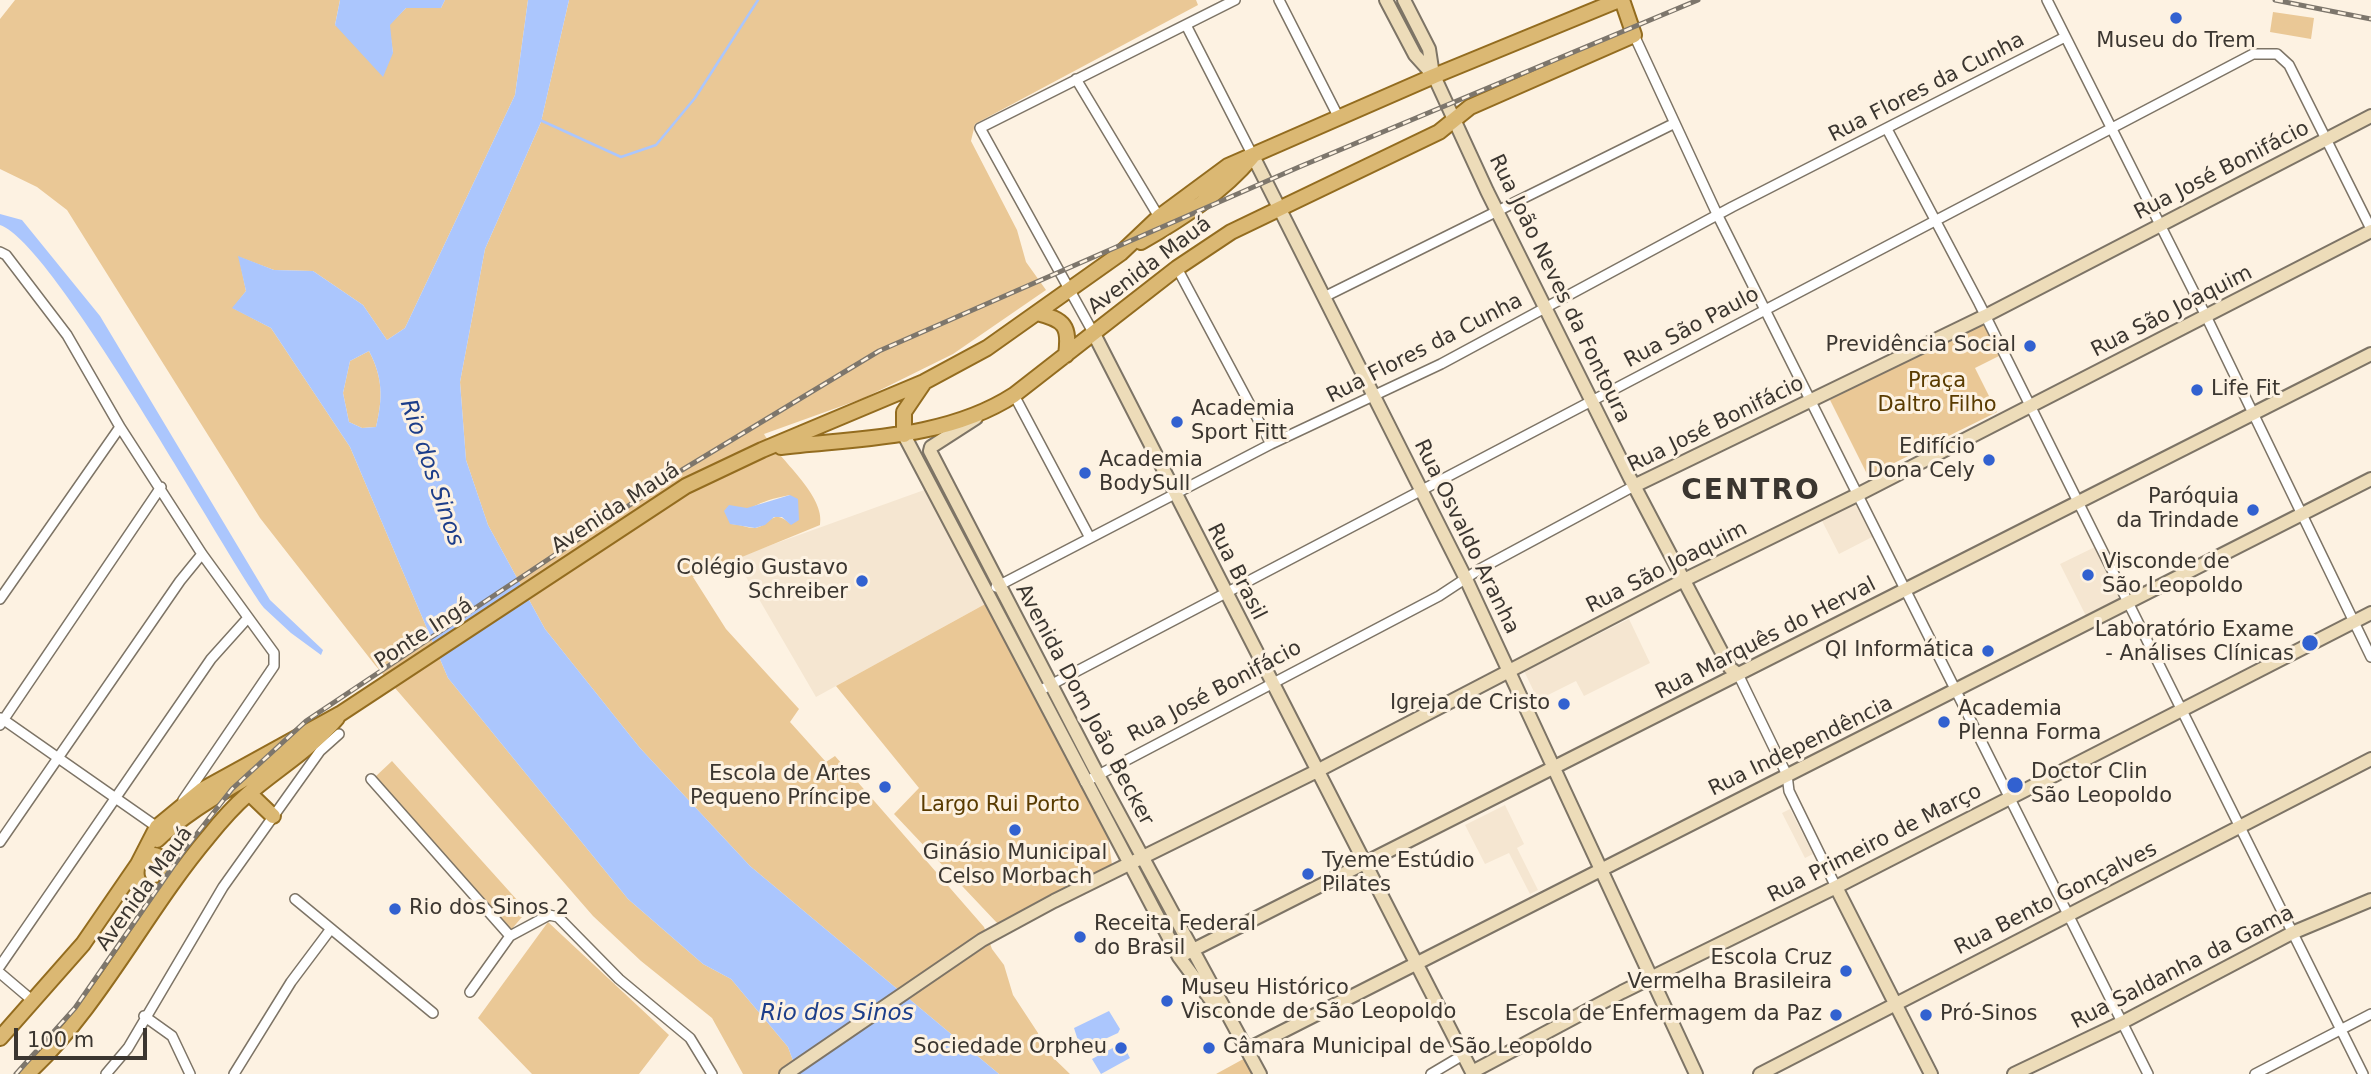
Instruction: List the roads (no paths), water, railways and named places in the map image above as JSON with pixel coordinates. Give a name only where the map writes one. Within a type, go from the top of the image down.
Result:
[{"type":"main road","name":"Avenida Mauá","points":[[762,450],[904,435],[985,412],[1014,395],[1177,268],[1231,232],[1280,206],[1439,132],[1470,107],[1634,36],[1620,0],[1433,76],[1228,166],[1160,217],[1121,253]]},
{"type":"main road","name":"Avenida Mauá","points":[[498,611],[685,486],[762,450],[924,382],[987,348],[1121,253],[1186,213],[1236,176],[1253,156]]},
{"type":"main road","points":[[1037,313],[1055,318],[1063,324],[1068,337],[1066,355]]},
{"type":"main road","points":[[904,435],[904,412],[924,382]]},
{"type":"main road","name":"Ponte Ingá","points":[[373,692],[498,611]]},
{"type":"main road","name":"Avenida Mauá","points":[[138,864],[157,827],[178,807],[248,763],[340,714],[373,692]]},
{"type":"main road","name":"Avenida Mauá","points":[[27,1074],[70,1027],[169,884],[249,793],[291,763],[340,714]]},
{"type":"main road","name":"Avenida Mauá","points":[[0,1038],[83,944],[138,864],[169,829],[200,805],[279,758],[318,726]]},
{"type":"main road","points":[[249,793],[273,816]]},
{"type":"main road","points":[[148,856],[167,860],[172,872],[169,884],[160,891],[144,889],[136,875],[138,864],[148,856]]},
{"type":"street","points":[[1160,217],[1076,79],[1235,0]]},
{"type":"street","points":[[1279,0],[1339,118]]},
{"type":"street","points":[[1386,0],[1415,55],[1433,76]]},
{"type":"street","points":[[1404,0],[1429,49],[1433,76]]},
{"type":"street","points":[[2047,0],[2255,414],[2371,657]]},
{"type":"street","name":"Rua Osvaldo Aranha","points":[[1186,24],[1326,296],[1466,579],[1696,1074]]},
{"type":"street","points":[[1634,36],[1717,214],[1907,588],[2148,1074]]},
{"type":"street","name":"Rua Flores da Cunha","points":[[985,592],[1271,444],[1375,396],[1717,214],[2064,37]]},
{"type":"street","name":"Rua São Paulo","points":[[1038,691],[2253,54],[2277,54],[2289,65],[2327,138]]},
{"type":"street","name":"Rua João Neves da Fontoura","points":[[1433,76],[1634,486],[1730,668],[1738,674],[1787,775],[1789,791],[1931,1074]]},
{"type":"street","name":"Rua Brasil","points":[[1076,79],[980,128],[1071,289],[1079,311],[1094,334],[1270,684],[1472,1073]]},
{"type":"street","name":"Rua José Bonifácio","points":[[1085,782],[1439,596],[1634,486],[1985,316],[2371,116]]},
{"type":"street","points":[[1326,296],[1496,209],[1673,124]]},
{"type":"street","points":[[1887,129],[2130,603],[2363,1074]]},
{"type":"street","points":[[2327,138],[2371,230]]},
{"type":"street","name":"Rua São Joaquim","points":[[786,1074],[982,940],[1054,901],[1317,771],[1684,580],[2031,407],[2371,230]]},
{"type":"street","points":[[0,252],[6,255],[67,335],[120,427],[202,554],[246,620],[267,640],[274,653],[274,666],[178,807]]},
{"type":"street","points":[[1177,268],[1271,444]]},
{"type":"street","name":"Rua Marquês do Herval","points":[[1179,957],[1556,769],[2076,501],[2371,354]]},
{"type":"street","points":[[1014,395],[1090,538]]},
{"type":"street","name":"Avenida Dom João Becker","points":[[985,412],[931,447],[930,451],[1098,775],[1260,1074]]},
{"type":"street","points":[[0,599],[120,427]]},
{"type":"street","name":"Avenida Dom João Becker","points":[[904,435],[1179,957],[1240,1035]]},
{"type":"street","name":"Rua Independência","points":[[1248,1049],[2371,480]]},
{"type":"street","points":[[157,827],[59,757],[1,720],[161,487]]},
{"type":"street","points":[[0,842],[180,581],[202,554]]},
{"type":"street","name":"Rua Primeiro de Março","points":[[1472,1073],[1652,977],[1836,887],[2371,613]]},
{"type":"street","points":[[0,966],[211,659],[246,620]]},
{"type":"street","points":[[106,1074],[128,1048],[144,1016],[223,887],[320,751],[339,734]]},
{"type":"street","name":"Rua Bento Gonçalves","points":[[1760,1074],[2371,760]]},
{"type":"street","points":[[371,779],[510,936]]},
{"type":"street","points":[[295,899],[433,1013]]},
{"type":"street","name":"Rua Saldanha da Gama","points":[[2014,1074],[2121,1023],[2292,933],[2371,900]]},
{"type":"street","points":[[470,992],[510,936],[549,915],[558,917],[619,979],[690,1038],[712,1074]]},
{"type":"street","points":[[234,1074],[291,982],[330,930]]},
{"type":"street","points":[[0,973],[33,1001]]},
{"type":"street","points":[[2255,1074],[2371,1014]]},
{"type":"street","points":[[144,1016],[172,1036],[190,1074]]},
{"type":"street","points":[[1432,1074],[1463,1055]]},
{"type":"water","points":[[340,0],[445,0],[441,8],[406,8],[390,25],[393,53],[383,77],[335,25]]},
{"type":"water","name":"Rio dos Sinos","points":[[528,0],[569,0],[541,122],[485,249],[460,382],[466,460],[488,525],[545,629],[640,748],[750,866],[999,1074],[798,1074],[788,1047],[731,979],[703,964],[628,899],[448,678],[350,447],[271,328],[232,308],[246,291],[238,256],[274,270],[313,271],[363,305],[387,340],[405,328],[515,95]],"holes":[[[369,351],[377,370],[381,397],[376,427],[362,428],[349,422],[343,393],[350,361]]]},
{"type":"water","points":[[0,214],[22,220],[100,316],[270,600],[323,650],[321,655],[291,633],[264,608],[95,337],[57,283],[25,244],[0,225]]},
{"type":"water","points":[[790,495],[798,499],[799,520],[791,525],[782,517],[774,517],[765,525],[755,528],[730,524],[724,511],[729,505],[747,508]]},
{"type":"water","points":[[1109,1011],[1120,1029],[1118,1033],[1081,1050],[1074,1028]]},
{"type":"water","points":[[1122,1043],[1130,1058],[1101,1074],[1092,1059]]},
{"type":"waterway","points":[[540,120],[621,157],[656,145],[695,98],[758,0]]},
{"type":"railway","points":[[16,1074],[75,1008],[185,849],[232,789],[306,721],[682,470],[879,351],[1299,167],[1698,0]]},
{"type":"railway","points":[[2275,0],[2371,19]]},
{"type":"place","name":"Museu do Trem","points":[[2176,18]]},
{"type":"place","name":"Previdência Social","points":[[2030,346]]},
{"type":"place","name":"Life Fit","points":[[2197,390]]},
{"type":"place","name":"Academia Sport Fitt","points":[[1177,422]]},
{"type":"place","name":"Edifício Dona Cely","points":[[1989,460]]},
{"type":"place","name":"Academia BodySull","points":[[1085,473]]},
{"type":"place","name":"Paróquia da Trindade","points":[[2253,510]]},
{"type":"place","name":"Visconde de São Leopoldo","points":[[2088,575]]},
{"type":"place","name":"Colégio Gustavo Schreiber","points":[[862,581]]},
{"type":"place","name":"Laboratório Exame - Análises Clínicas","points":[[2310,643]]},
{"type":"place","name":"QI Informática","points":[[1988,651]]},
{"type":"place","name":"Igreja de Cristo","points":[[1564,704]]},
{"type":"place","name":"Academia Plenna Forma","points":[[1944,722]]},
{"type":"place","name":"Doctor Clin São Leopoldo","points":[[2015,785]]},
{"type":"place","name":"Escola de Artes Pequeno Príncipe","points":[[885,787]]},
{"type":"place","name":"Ginásio Municipal Celso Morbach","points":[[1015,830]]},
{"type":"place","name":"Tyeme Estúdio Pilates","points":[[1308,874]]},
{"type":"place","name":"Rio dos Sinos 2","points":[[395,909]]},
{"type":"place","name":"Receita Federal do Brasil","points":[[1080,937]]},
{"type":"place","name":"Escola Cruz Vermelha Brasileira","points":[[1846,971]]},
{"type":"place","name":"Museu Histórico Visconde de São Leopoldo","points":[[1167,1001]]},
{"type":"place","name":"Escola de Enfermagem da Paz","points":[[1836,1015]]},
{"type":"place","name":"Pró-Sinos","points":[[1926,1015]]},
{"type":"place","name":"Sociedade Orpheu","points":[[1121,1048]]},
{"type":"place","name":"Câmara Municipal de São Leopoldo","points":[[1209,1048]]},
{"type":"district","name":"CENTRO","points":[[1751,492]]},
{"type":"park label","name":"Praça Daltro Filho","points":[[1937,394]]},
{"type":"park label","name":"Largo Rui Porto","points":[[1000,806]]}]
